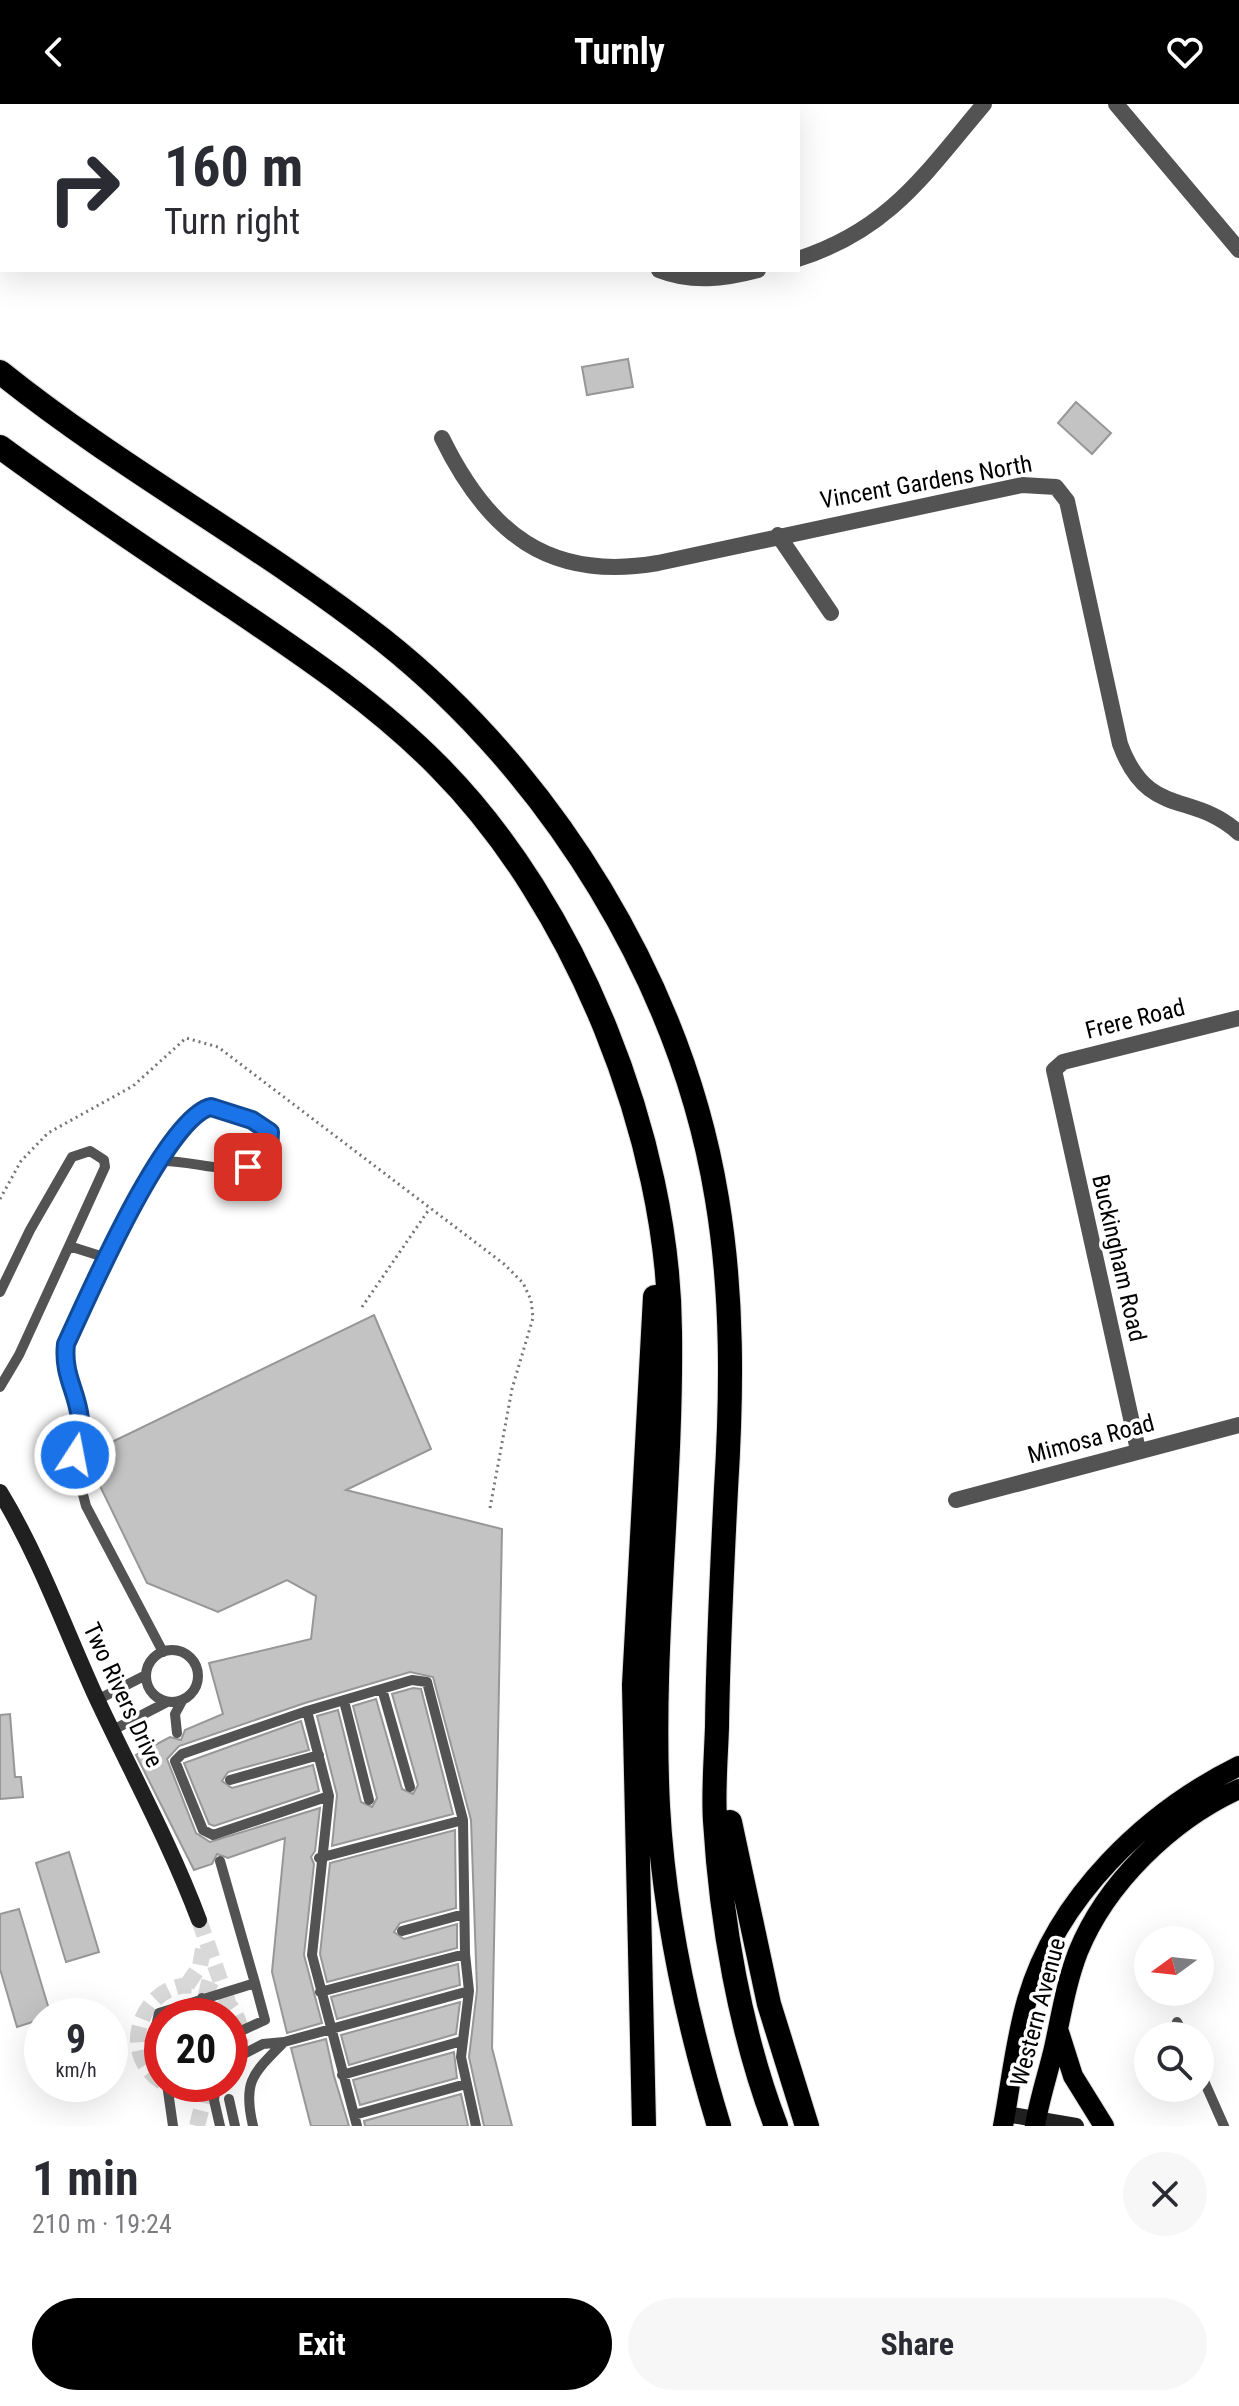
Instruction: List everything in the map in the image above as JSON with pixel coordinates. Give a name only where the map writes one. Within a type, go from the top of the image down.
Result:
[{"type":"highway","points":[[0,372],[68,427],[321,596],[417,669],[522,774],[593,875],[649,981],[691,1094],[716,1194],[727,1278],[731,1395],[717,1680],[715,1820],[743,2010],[776,2126]]},
{"type":"highway","points":[[0,447],[83,508],[325,669],[440,768],[480,813],[563,939],[601,1014],[634,1108],[656,1188],[670,1330],[657,1680],[658,1803],[663,1874],[676,1957],[694,2044],[719,2126]]},
{"type":"highway","points":[[644,2126],[634,1685],[649,1426],[656,1188]]},
{"type":"highway","points":[[717,1680],[728,1812],[747,1910],[769,2004],[807,2126]]},
{"type":"main road","name":"Two Rivers Drive","points":[[0,1492],[20,1527],[97,1700],[179,1867],[199,1920]]},
{"type":"main road","name":"Western Avenue","points":[[1004,2120],[1027,1998],[1043,1957],[1063,1923],[1087,1888],[1146,1825],[1199,1787],[1239,1766]]},
{"type":"main road","name":"Western Avenue","points":[[1036,2122],[1077,1954],[1113,1891],[1179,1827],[1239,1789]]},
{"type":"main road","points":[[1058,2029],[1073,2076],[1104,2126]]},
{"type":"main road","points":[[1004,2120],[1076,2126]]},
{"type":"street","points":[[800,258],[874,225],[933,165],[984,104]]},
{"type":"street","points":[[1116,104],[1239,250]]},
{"type":"street","points":[[666,272],[692,279],[743,272]]},
{"type":"street","name":"Vincent Gardens North","points":[[442,438],[463,482],[491,516],[519,539],[549,556],[581,564],[634,567],[1022,485],[1056,487],[1067,501],[1120,744],[1129,769],[1157,797],[1210,814],[1239,833]]},
{"type":"street","points":[[778,535],[831,613]]},
{"type":"street","name":"Frere Road","points":[[1053,1077],[1054,1070],[1063,1062],[1239,1018]]},
{"type":"street","name":"Buckingham Road","points":[[1053,1077],[1138,1450]]},
{"type":"street","name":"Mimosa Road","points":[[956,1500],[1239,1425]]},
{"type":"lane","points":[[160,1161],[186,1161],[237,1170],[269,1154],[270,1132],[252,1120],[211,1107],[203,1108],[190,1117],[160,1161],[145,1183],[66,1344],[67,1370],[82,1416],[75,1464],[86,1506],[163,1652]]},
{"type":"lane","points":[[0,1292],[3,1280],[72,1157],[90,1151],[104,1160],[105,1167],[69,1246],[19,1355],[0,1387]]},
{"type":"lane","points":[[69,1246],[107,1258]]},
{"type":"lane","points":[[167,1702],[150,1689],[146,1675],[151,1661],[163,1652],[184,1653],[195,1664],[197,1685],[175,1714],[177,1733]]},
{"type":"lane","points":[[97,1700],[146,1675]]},
{"type":"lane","points":[[329,1796],[213,1835],[203,1830],[175,1761],[182,1754],[307,1711],[418,1679],[427,1682],[463,1820],[465,1954],[469,1991],[461,2057],[476,2126]]},
{"type":"lane","points":[[382,1689],[410,1787]]},
{"type":"lane","points":[[113,1730],[167,1702],[182,1701]]},
{"type":"lane","points":[[344,1701],[369,1800]]},
{"type":"lane","points":[[307,1711],[329,1796],[319,1858],[312,1955],[355,2121],[466,2084]]},
{"type":"lane","points":[[230,1780],[319,1755]]},
{"type":"lane","points":[[319,1858],[463,1820]]},
{"type":"lane","points":[[220,1861],[265,2020],[248,2028]]},
{"type":"lane","points":[[402,1931],[464,1914]]},
{"type":"lane","points":[[320,1992],[465,1954]]},
{"type":"lane","points":[[202,1998],[255,1983]]},
{"type":"lane","points":[[248,2052],[263,2044],[331,2030],[469,1991]]},
{"type":"lane","points":[[342,2075],[462,2041]]},
{"type":"lane","points":[[253,2126],[248,2094],[251,2079],[261,2064],[284,2042]]},
{"type":"lane","points":[[170,2102],[173,2126]]},
{"type":"lane","points":[[214,2102],[220,2126]]},
{"type":"lane","points":[[230,2102],[235,2126]]},
{"type":"lane","points":[[1213,2102],[1224,2126]]},
{"type":"path","points":[[0,1199],[21,1161],[48,1133],[133,1086],[186,1038],[218,1047],[504,1264],[523,1283],[531,1300],[533,1318],[512,1389],[490,1508]]},
{"type":"path","points":[[362,1307],[430,1208]]},
{"type":"building","points":[[628,359],[633,387],[587,395],[582,367]]},
{"type":"building","points":[[1076,402],[1111,433],[1092,454],[1058,423]]},
{"type":"building","points":[[374,1315],[431,1449],[346,1490],[502,1529],[492,2048],[512,2126],[484,2126],[469,2057],[477,1990],[471,1820],[433,1677],[410,1672],[305,1703],[179,1746],[167,1759],[196,1833],[210,1842],[320,1808],[315,1851],[311,1857],[314,1864],[304,1955],[322,2023],[287,2033],[272,1972],[285,1838],[228,1858],[217,1854],[212,1864],[194,1870],[136,1755],[170,1737],[181,1740],[185,1730],[223,1714],[209,1663],[311,1639],[316,1596],[287,1580],[218,1612],[147,1583],[85,1455]]},
{"type":"building","points":[[421,1689],[453,1814],[332,1846],[337,1795],[317,1716],[338,1710],[361,1802],[372,1807],[377,1798],[353,1706],[376,1699],[402,1789],[413,1794],[418,1785],[392,1694]]},
{"type":"building","points":[[10,1714],[15,1777],[21,1777],[23,1797],[0,1799],[0,1715]]},
{"type":"building","points":[[301,1721],[309,1750],[228,1772],[222,1781],[232,1788],[313,1765],[319,1791],[214,1826],[209,1824],[184,1763]]},
{"type":"building","points":[[455,1830],[456,1908],[400,1923],[394,1932],[404,1939],[457,1924],[457,1948],[327,1982],[320,1954],[330,1863]]},
{"type":"building","points":[[69,1852],[99,1952],[66,1962],[36,1863]]},
{"type":"building","points":[[19,1909],[46,1998],[24,1998],[24,2025],[17,2027],[0,1969],[0,1914]]},
{"type":"building","points":[[458,1964],[460,1985],[337,2019],[331,1997]]},
{"type":"building","points":[[460,2002],[456,2034],[349,2065],[341,2035]]},
{"type":"building","points":[[326,2039],[349,2126],[311,2126],[291,2048]]},
{"type":"building","points":[[454,2052],[457,2078],[360,2105],[353,2080]]},
{"type":"building","points":[[461,2094],[468,2126],[365,2126],[364,2121]]},
{"type":"tunnel","points":[[199,1920],[227,1998]]},
{"type":"tunnel","points":[[187,1985],[200,1966],[204,1944]]},
{"type":"tunnel","points":[[156,1998],[172,1988],[191,1985],[212,1991],[222,1998]]},
{"type":"tunnel","points":[[144,2016],[139,2030],[139,2049],[144,2062]]},
{"type":"tunnel","points":[[197,2126],[203,2102]]},
{"type":"route","points":[[75,1455],[82,1431],[82,1416],[67,1370],[66,1344],[150,1173],[168,1152],[190,1117],[203,1108],[211,1107],[252,1120],[270,1132],[269,1154],[248,1167]]}]
